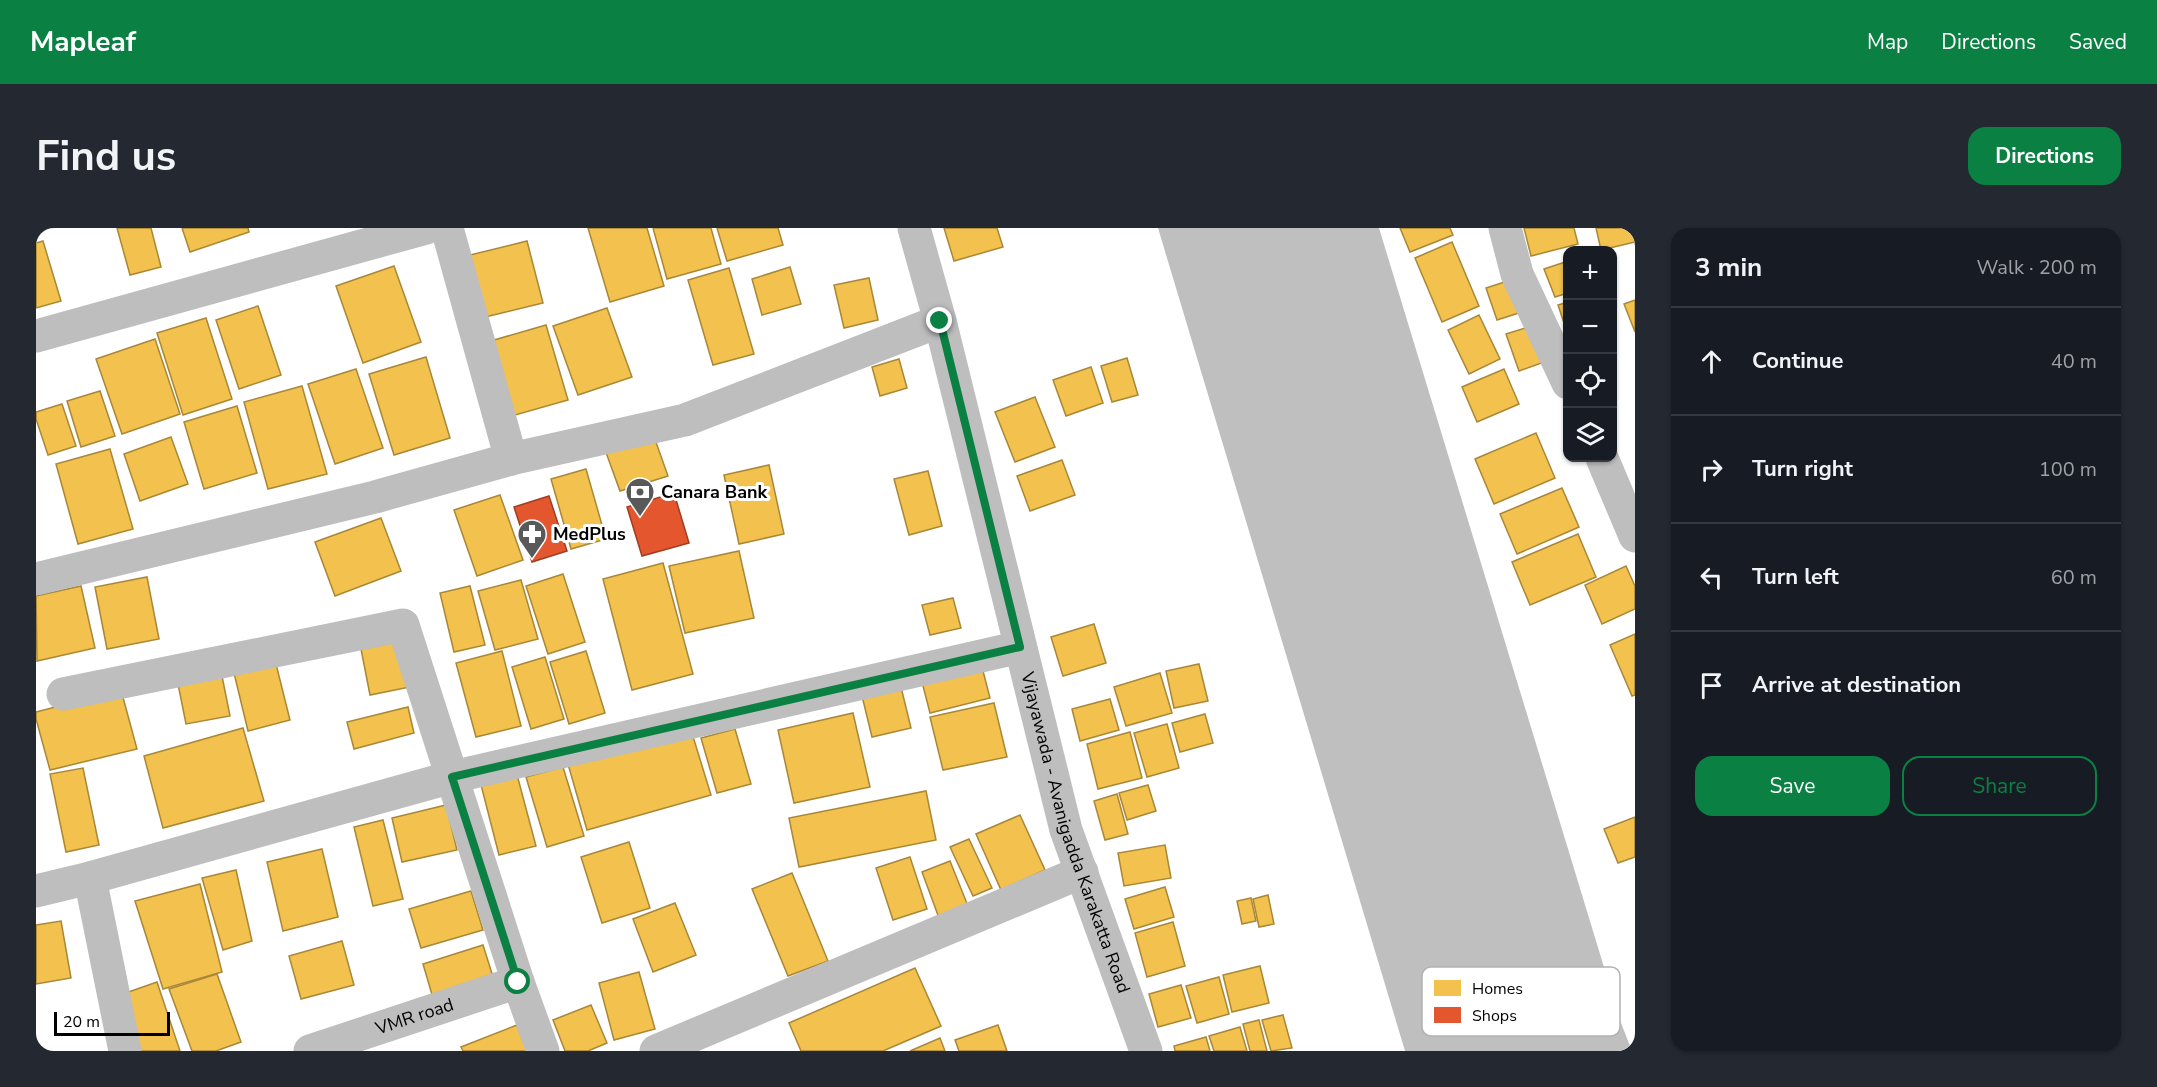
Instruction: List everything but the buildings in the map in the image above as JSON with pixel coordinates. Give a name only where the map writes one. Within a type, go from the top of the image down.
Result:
[{"type":"street","points":[[36,336],[426,228]]},
{"type":"street","points":[[447,228],[511,459]]},
{"type":"street","name":"Vijayawada - Avanigadda Karakatta Road","points":[[914,228],[940,321],[1066,830],[1146,1051]]},
{"type":"street","points":[[1505,228],[1517,274],[1563,371]]},
{"type":"street","points":[[36,579],[375,497],[511,459],[685,420],[940,321]]},
{"type":"street","points":[[1605,462],[1626,486],[1635,536]]},
{"type":"street","points":[[63,694],[403,625],[518,982],[543,1051]]},
{"type":"street","points":[[36,891],[452,777],[1020,647]]},
{"type":"street","points":[[656,1051],[1082,872]]},
{"type":"street","points":[[90,878],[125,1051]]},
{"type":"street","name":"VMR road","points":[[310,1051],[518,982]]},
{"type":"shaded area","points":[[1158,228],[1379,228],[1604,967],[1422,967],[1422,1036],[1620,1036],[1620,1020],[1632,1051],[1405,1051]]},
{"type":"place","name":"Canara Bank","points":[[640,518]]},
{"type":"place","name":"MedPlus","points":[[532,560]]},
{"type":"route","points":[[518,982],[452,777],[1020,647],[940,321]]}]
